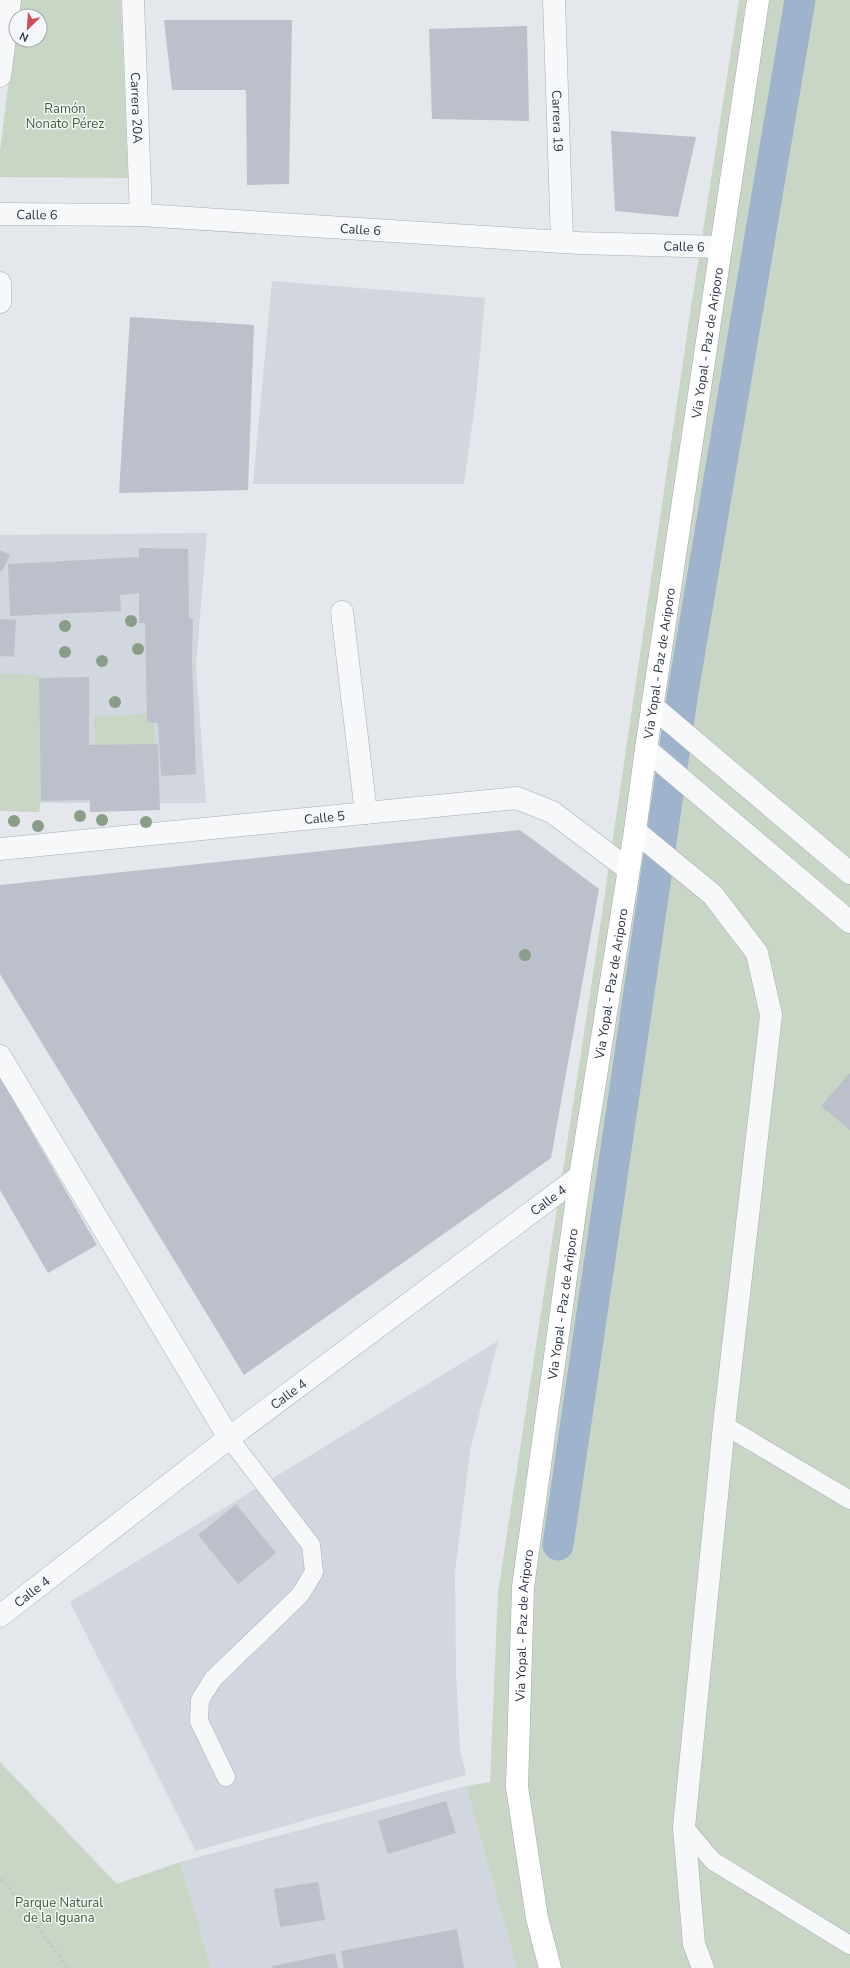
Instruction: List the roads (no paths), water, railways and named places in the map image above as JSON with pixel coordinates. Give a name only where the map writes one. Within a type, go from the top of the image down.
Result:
[{"type":"main road","name":"Via Yopal - Paz de Ariporo","points":[[550,1968],[537,1918],[517,1787],[523,1587],[580,1176],[628,869],[636,832],[646,750],[758,0]]},
{"type":"street","points":[[0,76],[10,0]]},
{"type":"street","name":"Carrera 20A","points":[[133,0],[141,216]]},
{"type":"street","name":"Carrera 19","points":[[554,0],[562,241]]},
{"type":"street","name":"Calle 6","points":[[0,214],[141,216],[562,241],[721,247]]},
{"type":"street","points":[[0,283],[0,302]]},
{"type":"street","points":[[342,612],[366,813]]},
{"type":"street","points":[[653,707],[850,873]]},
{"type":"street","points":[[646,750],[850,922]]},
{"type":"street","name":"Calle 5","points":[[0,849],[517,798],[552,812],[628,869]]},
{"type":"street","points":[[636,832],[713,895],[757,953],[771,1015],[724,1424],[684,1827],[694,1944],[703,1968]]},
{"type":"street","points":[[0,1056],[229,1438]]},
{"type":"street","name":"Calle 4","points":[[0,1616],[229,1438],[580,1176]]},
{"type":"lane","points":[[724,1424],[850,1500]]},
{"type":"lane","points":[[226,1777],[199,1721],[200,1700],[213,1679],[300,1595],[314,1572],[311,1545],[229,1438]]},
{"type":"lane","points":[[684,1827],[713,1861],[850,1945]]},
{"type":"waterway","points":[[558,1545],[683,692],[800,0]]},
{"type":"park label","name":"Ramón Nonato Pérez","points":[[65,116]]},
{"type":"park label","name":"Parque Natural de la Iguana","points":[[59,1910]]}]
